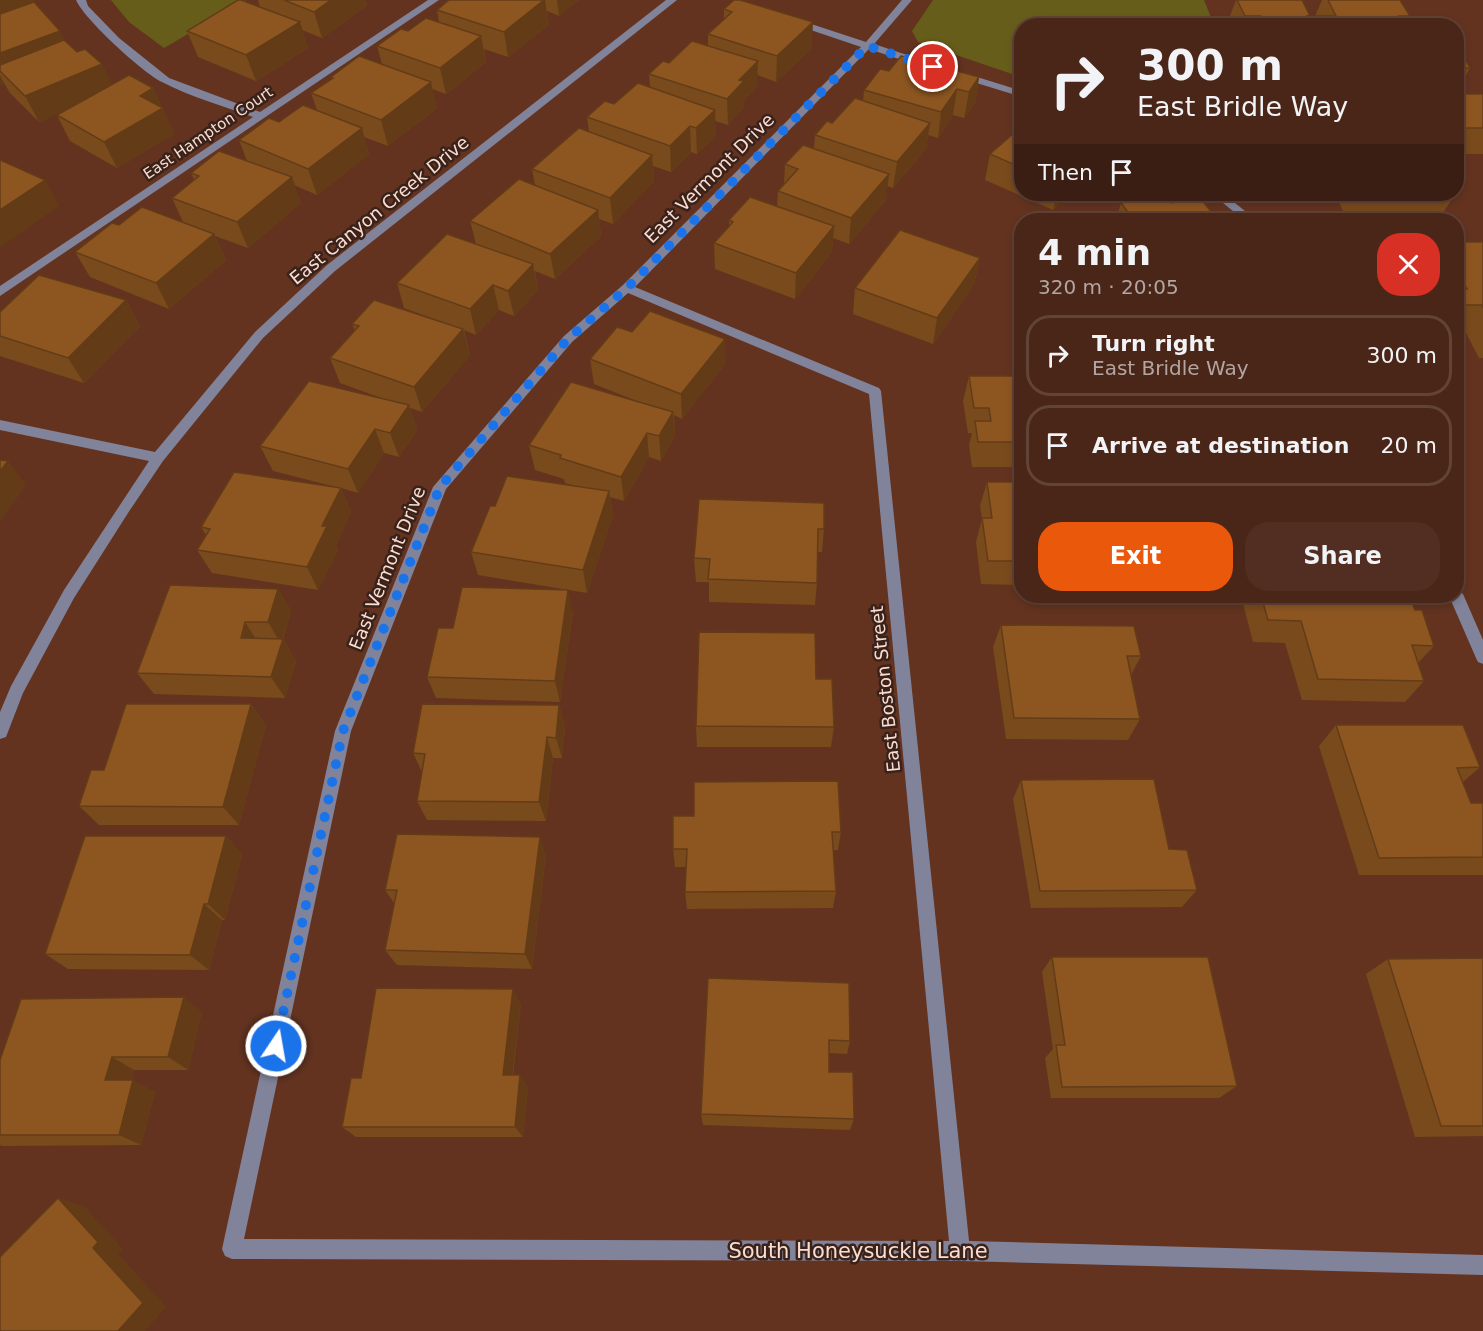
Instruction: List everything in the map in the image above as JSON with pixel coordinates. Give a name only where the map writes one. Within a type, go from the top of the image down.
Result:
[{"type":"street","points":[[81,0],[84,7],[116,40],[165,80],[260,116]]},
{"type":"street","name":"East Hampton Court","points":[[0,292],[434,0]]},
{"type":"street","name":"East Canyon Creek Drive","points":[[0,732],[16,691],[69,594],[158,458],[259,336],[331,268],[672,0]]},
{"type":"street","name":"East Vermont Drive","points":[[232,1249],[343,731],[440,487],[568,339],[627,288],[867,46],[907,0]]},
{"type":"street","points":[[783,18],[933,67]]},
{"type":"street","points":[[956,74],[1014,92]]},
{"type":"street","points":[[1227,201],[1241,213]]},
{"type":"street","name":"East Boston Street","points":[[627,288],[875,391],[960,1251]]},
{"type":"street","points":[[0,425],[158,458]]},
{"type":"street","points":[[1460,603],[1483,658]]},
{"type":"street","name":"South Honeysuckle Lane","points":[[232,1249],[960,1251],[1483,1265]]},
{"type":"shaded area","points":[[111,0],[246,0],[164,48],[129,22]]},
{"type":"shaded area","points":[[933,0],[1204,0],[1211,18],[1014,18],[1014,75],[918,42],[912,31]]},
{"type":"building","points":[[238,0],[300,22],[246,55],[187,31]]},
{"type":"building","points":[[284,0],[331,0],[314,12]]},
{"type":"building","points":[[449,0],[544,0],[504,32],[437,10]]},
{"type":"building","points":[[734,0],[813,22],[777,56],[708,34],[732,12],[724,9]]},
{"type":"building","points":[[1237,0],[1302,0],[1310,16],[1306,18],[1262,18],[1261,16],[1245,16]]},
{"type":"building","points":[[1328,0],[1400,0],[1410,16],[1399,16],[1400,18],[1308,18],[1307,16],[1336,16]]},
{"type":"building","points":[[34,2],[60,31],[0,53],[0,14]]},
{"type":"building","points":[[426,18],[481,36],[440,68],[377,46],[401,29],[408,31]]},
{"type":"building","points":[[64,40],[77,52],[85,49],[102,64],[25,96],[0,71],[0,65]]},
{"type":"building","points":[[692,41],[758,61],[739,80],[744,81],[727,99],[649,74],[663,61],[669,63]]},
{"type":"building","points":[[359,56],[431,82],[381,120],[311,93]]},
{"type":"building","points":[[901,56],[979,77],[969,92],[957,89],[941,112],[864,90],[880,69],[889,71]]},
{"type":"building","points":[[1464,57],[1470,68],[1464,68]]},
{"type":"building","points":[[129,75],[153,88],[140,96],[163,108],[104,142],[57,115]]},
{"type":"building","points":[[638,83],[715,110],[696,128],[690,126],[670,146],[587,117],[605,101],[614,104]]},
{"type":"building","points":[[1464,94],[1483,94],[1483,128],[1464,128]]},
{"type":"building","points":[[855,98],[930,123],[897,162],[815,135],[827,121],[832,123]]},
{"type":"building","points":[[303,105],[362,128],[308,169],[239,140],[269,118],[279,122]]},
{"type":"building","points":[[579,128],[652,155],[610,198],[532,169]]},
{"type":"building","points":[[1014,133],[1014,164],[990,154]]},
{"type":"building","points":[[803,145],[889,174],[851,218],[778,191],[798,169],[785,164]]},
{"type":"building","points":[[219,151],[292,177],[237,222],[172,198],[199,176],[191,173]]},
{"type":"building","points":[[0,160],[45,180],[0,210]]},
{"type":"building","points":[[519,179],[598,210],[550,254],[470,221]]},
{"type":"building","points":[[750,197],[834,226],[796,273],[714,243],[733,222],[729,220]]},
{"type":"building","points":[[1202,201],[1212,213],[1129,213],[1121,203]]},
{"type":"building","points":[[142,207],[214,234],[156,283],[75,252],[112,223],[119,225]]},
{"type":"building","points":[[900,230],[980,258],[937,318],[855,288]]},
{"type":"building","points":[[447,234],[533,264],[508,291],[493,285],[470,309],[397,283]]},
{"type":"building","points":[[1464,242],[1483,242],[1483,308],[1482,305],[1464,305],[1464,289],[1467,289],[1464,284]]},
{"type":"building","points":[[39,275],[126,300],[68,358],[0,336],[0,312]]},
{"type":"building","points":[[374,300],[463,329],[414,387],[330,358],[359,326],[352,324]]},
{"type":"building","points":[[650,311],[725,339],[681,394],[590,359],[617,327],[632,332]]},
{"type":"building","points":[[969,376],[1014,376],[1014,442],[978,442],[975,421],[991,421],[989,408],[974,408]]},
{"type":"building","points":[[309,381],[409,405],[390,433],[375,429],[348,469],[260,446]]},
{"type":"building","points":[[571,382],[673,412],[659,436],[647,433],[621,477],[560,458],[561,455],[529,445]]},
{"type":"building","points":[[0,460],[8,461],[0,471]]},
{"type":"building","points":[[234,472],[341,488],[322,526],[327,526],[307,567],[197,550],[210,529],[201,527]]},
{"type":"building","points":[[507,476],[609,491],[583,570],[471,552],[490,506],[495,506]]},
{"type":"building","points":[[987,482],[1014,482],[1014,561],[988,561],[982,518],[992,518]]},
{"type":"building","points":[[699,499],[824,503],[824,529],[818,529],[817,583],[708,579],[710,559],[694,558]]},
{"type":"building","points":[[170,585],[278,589],[268,622],[245,622],[241,638],[283,639],[271,677],[137,673]]},
{"type":"building","points":[[462,587],[568,590],[555,681],[427,677],[438,628],[453,628]]},
{"type":"building","points":[[1263,603],[1412,603],[1415,610],[1422,610],[1434,646],[1412,645],[1424,681],[1318,679],[1301,621],[1268,620]]},
{"type":"building","points":[[1001,625],[1134,626],[1141,656],[1127,656],[1140,719],[1014,718]]},
{"type":"building","points":[[699,632],[815,633],[816,679],[832,679],[834,727],[696,726]]},
{"type":"building","points":[[126,704],[251,704],[223,807],[79,806],[91,770],[104,770]]},
{"type":"building","points":[[422,704],[559,705],[556,738],[547,737],[539,802],[417,801],[425,754],[413,753]]},
{"type":"building","points":[[1336,725],[1463,725],[1480,767],[1457,768],[1471,803],[1483,803],[1483,857],[1379,858]]},
{"type":"building","points":[[1154,779],[1169,849],[1187,850],[1197,890],[1040,891],[1021,780]]},
{"type":"building","points":[[838,781],[841,832],[832,832],[836,891],[685,892],[687,849],[673,849],[673,816],[694,816],[694,782]]},
{"type":"building","points":[[397,834],[540,837],[525,954],[385,950],[397,890],[385,890]]},
{"type":"building","points":[[85,836],[226,836],[208,904],[204,904],[190,955],[45,954]]},
{"type":"building","points":[[1052,957],[1208,957],[1237,1086],[1062,1087],[1056,1045],[1065,1045]]},
{"type":"building","points":[[1483,958],[1483,1126],[1441,1126],[1388,959]]},
{"type":"building","points":[[708,978],[849,983],[850,1041],[829,1040],[829,1072],[853,1072],[854,1119],[701,1114]]},
{"type":"building","points":[[376,988],[513,989],[503,1075],[520,1075],[515,1127],[342,1127],[351,1078],[361,1078]]},
{"type":"building","points":[[184,997],[168,1057],[112,1057],[105,1080],[133,1080],[119,1135],[0,1135],[0,1060],[21,999]]},
{"type":"building","points":[[58,1198],[98,1242],[93,1248],[143,1303],[118,1331],[0,1331],[0,1257]]},
{"type":"route","points":[[276,1046],[343,731],[440,487],[568,339],[627,288],[867,46],[933,67]]}]
